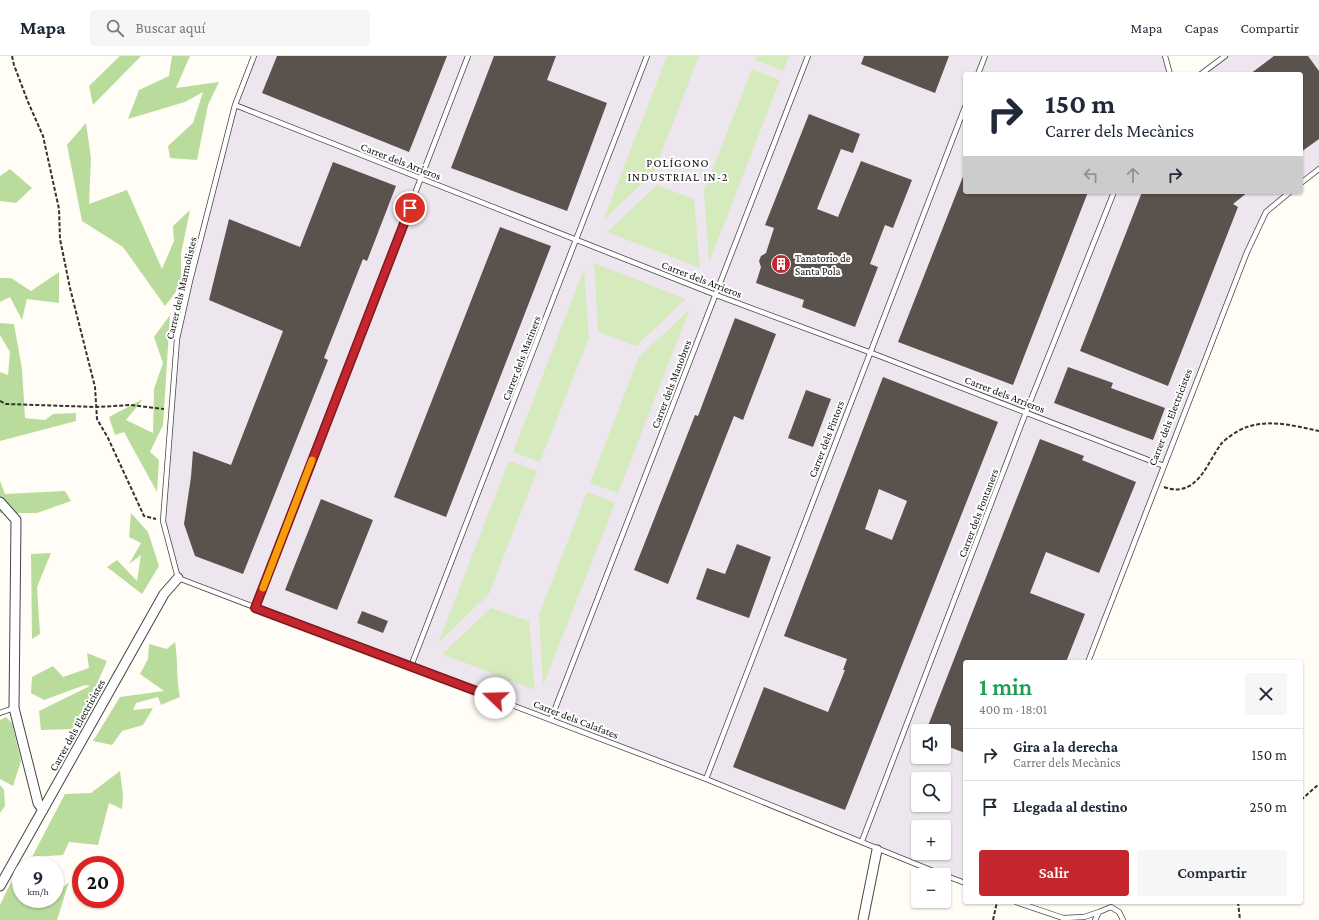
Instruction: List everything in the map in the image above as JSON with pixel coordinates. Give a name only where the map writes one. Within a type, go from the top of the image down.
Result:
[{"type":"street","points":[[0,502],[16,520],[14,708],[38,803],[43,810]]},
{"type":"street","name":"Carrer dels Electricistes","points":[[0,886],[164,594],[178,578]]},
{"type":"street","points":[[863,920],[877,850]]},
{"type":"lane","name":"Carrer dels Marmolistes","points":[[178,578],[163,521],[177,339],[190,281],[235,105],[254,56]]},
{"type":"lane","points":[[255,608],[422,179],[468,56]]},
{"type":"lane","name":"Carrer dels Mariners","points":[[411,666],[647,56]]},
{"type":"lane","name":"Carrer dels Manobres","points":[[551,719],[808,56]]},
{"type":"lane","points":[[979,72],[985,56]]},
{"type":"lane","points":[[1164,56],[1169,72]]},
{"type":"lane","points":[[1204,72],[1225,56]]},
{"type":"lane","name":"Carrer dels Arrieros","points":[[235,105],[716,295],[869,352],[1164,466]]},
{"type":"lane","name":"Carrer dels Pintors","points":[[706,779],[869,352],[963,112]]},
{"type":"lane","points":[[1303,181],[1319,168]]},
{"type":"lane","name":"Carrer dels Fontaners","points":[[862,841],[1026,412],[1113,194]]},
{"type":"lane","name":"Carrer dels Electricistes","points":[[1089,660],[1247,252],[1266,212],[1288,194]]},
{"type":"lane","name":"Carrer dels Calafates","points":[[178,578],[706,779],[862,841],[877,850],[925,868]]},
{"type":"lane","points":[[0,713],[14,708]]},
{"type":"lane","name":"Carrer dels Calafates","points":[[951,878],[963,882]]},
{"type":"lane","points":[[1022,904],[1065,919],[1084,917],[1111,907],[1119,912],[1122,920]]},
{"type":"lane","points":[[1096,920],[1099,912]]},
{"type":"path","points":[[12,56],[28,102],[43,136],[59,209],[60,239],[95,387],[97,419],[108,438],[144,516],[163,521]]},
{"type":"path","points":[[0,401],[6,404],[97,407],[131,405],[163,409],[171,412]]},
{"type":"path","points":[[1157,484],[1167,488],[1180,488],[1192,484],[1205,472],[1222,443],[1245,427],[1269,422],[1319,431]]},
{"type":"path","points":[[1303,798],[1319,784]]},
{"type":"path","points":[[993,920],[997,904]]},
{"type":"path","points":[[1238,904],[1240,920]]},
{"type":"shaded area","points":[[254,56],[1165,56],[1169,72],[963,72],[963,194],[1288,194],[1266,212],[1247,252],[1089,660],[963,660],[963,879],[951,875],[951,868],[930,868],[877,850],[862,841],[178,578],[163,521],[177,339],[235,105]]},
{"type":"shaded area","points":[[1225,56],[1319,56],[1319,169],[1303,181],[1303,72],[1204,72]]},
{"type":"green space","points":[[120,56],[141,56],[93,105],[89,86]]},
{"type":"green space","points":[[172,56],[190,56],[176,88],[219,82],[208,105],[197,160],[170,158],[168,146],[193,123],[203,92],[185,102],[128,119],[139,90],[169,76]]},
{"type":"green space","points":[[667,56],[699,56],[654,172],[603,221]]},
{"type":"green space","points":[[757,56],[789,56],[783,71],[755,60]]},
{"type":"green space","points":[[752,69],[780,80],[709,263],[704,191]]},
{"type":"green space","points":[[86,123],[91,158],[89,204],[127,190],[162,269],[174,241],[173,226],[190,210],[181,254],[181,285],[165,306],[123,247],[82,221],[67,145]]},
{"type":"green space","points":[[10,169],[32,188],[16,203],[0,201],[0,176]]},
{"type":"green space","points":[[657,185],[694,199],[700,268],[607,232]]},
{"type":"green space","points":[[594,263],[686,299],[636,346],[598,332]]},
{"type":"green space","points":[[584,269],[589,338],[540,462],[513,452]]},
{"type":"green space","points":[[59,272],[59,303],[27,299],[22,320],[10,297],[0,302],[0,278],[11,278],[31,291]]},
{"type":"green space","points":[[690,309],[618,493],[590,483],[639,357]]},
{"type":"green space","points":[[170,315],[163,425],[150,452],[159,460],[157,492],[124,432],[115,435],[109,417],[143,399],[126,420],[153,433],[154,389],[163,363],[154,337]]},
{"type":"green space","points":[[0,323],[14,324],[22,369],[25,418],[45,420],[53,414],[76,413],[76,421],[0,441],[0,372],[8,375],[10,352],[0,335]]},
{"type":"green space","points":[[509,461],[537,471],[489,594],[438,643]]},
{"type":"green space","points":[[0,481],[5,494],[65,491],[71,501],[37,513],[0,513]]},
{"type":"green space","points":[[587,492],[615,503],[543,686],[539,614]]},
{"type":"green space","points":[[131,513],[148,532],[159,566],[142,594],[107,567],[117,560],[137,581],[141,555],[129,564],[141,543],[129,537]]},
{"type":"green space","points":[[51,553],[37,587],[40,634],[32,639],[31,554]]},
{"type":"green space","points":[[491,608],[529,621],[535,690],[442,654]]},
{"type":"green space","points":[[175,642],[180,697],[161,705],[158,697],[136,703],[133,710],[153,708],[143,725],[122,731],[112,745],[93,741],[120,697],[164,691],[140,674],[148,659],[149,644],[167,649]]},
{"type":"green space","points":[[87,653],[107,661],[85,711],[74,729],[41,730],[39,711],[90,686],[85,685],[44,700],[31,693],[32,677],[53,666],[63,677],[89,668]]},
{"type":"green space","points":[[6,717],[12,723],[21,761],[13,786],[0,779],[0,720]]},
{"type":"green space","points":[[120,771],[123,795],[122,809],[109,803],[98,845],[69,842],[63,855],[33,856],[65,794],[91,793]]},
{"type":"green space","points":[[0,785],[4,790],[5,806],[0,813]]},
{"type":"green space","points":[[11,882],[12,908],[61,908],[57,920],[0,920],[0,905]]},
{"type":"green space","points":[[69,882],[64,898],[64,886]]},
{"type":"building","points":[[277,56],[447,56],[409,152],[262,93]]},
{"type":"building","points":[[494,56],[556,56],[547,80],[607,103],[567,211],[451,168]]},
{"type":"building","points":[[864,56],[949,56],[935,93],[861,64]]},
{"type":"building","points":[[1274,56],[1308,56],[1319,71],[1319,139],[1303,151],[1303,72],[1253,72]]},
{"type":"building","points":[[809,114],[860,134],[853,153],[841,149],[817,209],[838,217],[861,161],[912,180],[893,228],[885,225],[870,264],[878,267],[855,327],[802,307],[804,300],[756,283],[761,267],[759,261],[761,256],[766,253],[774,228],[765,225]]},
{"type":"building","points":[[333,162],[396,186],[367,261],[363,259],[324,358],[328,360],[243,574],[195,556],[184,524],[193,451],[231,465],[283,331],[209,300],[229,219],[300,247]]},
{"type":"building","points":[[963,177],[963,194],[1087,194],[1013,385],[898,342]]},
{"type":"building","points":[[1141,194],[1246,194],[1233,204],[1238,207],[1168,386],[1080,351]]},
{"type":"building","points":[[500,227],[551,246],[446,517],[394,497]]},
{"type":"building","points":[[735,318],[776,334],[743,420],[734,416],[668,584],[634,570],[695,415],[698,416]]},
{"type":"building","points":[[1068,367],[1113,383],[1111,388],[1165,408],[1153,440],[1054,403]]},
{"type":"building","points":[[883,377],[998,422],[845,810],[733,767],[764,687],[828,712],[845,670],[843,670],[847,659],[784,636]],"holes":[[[879,489],[907,501],[892,540],[865,529]]]},
{"type":"building","points":[[806,390],[831,399],[813,447],[788,438]]},
{"type":"building","points":[[1040,439],[1084,456],[1082,460],[1136,482],[1099,573],[1046,552],[1030,593],[1085,614],[1067,660],[963,660],[963,752],[951,748],[951,724],[929,724]]},
{"type":"building","points":[[321,499],[373,520],[337,610],[285,590]]},
{"type":"building","points":[[737,544],[771,557],[749,618],[696,599],[707,568],[725,574]]},
{"type":"building","points":[[362,611],[388,621],[383,633],[357,623]]},
{"type":"slow traffic","points":[[263,588],[312,460]]},
{"type":"place","name":"Tanatorio de Santa Pola","points":[[781,264]]},
{"type":"district","name":"POLÍGONO INDUSTRIAL IN-2","points":[[678,170]]},
{"type":"route","points":[[410,208],[255,608],[495,698]]}]
